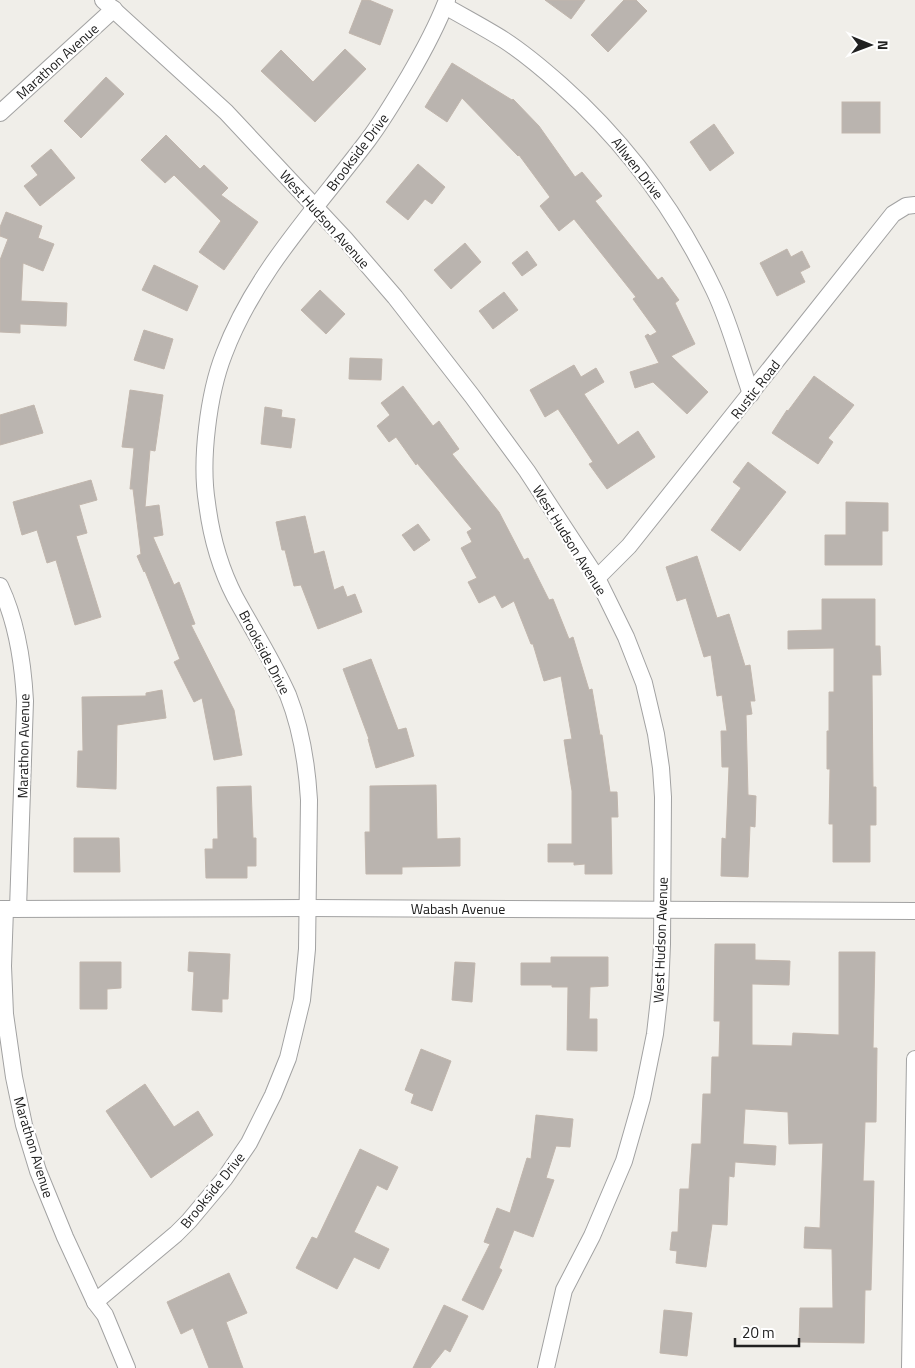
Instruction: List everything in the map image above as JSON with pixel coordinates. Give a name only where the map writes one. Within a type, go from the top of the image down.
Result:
[{"type":"street","name":"Brookside Drive","points":[[95,1302],[189,1221],[225,1178],[249,1143],[273,1095],[288,1058],[302,1000],[307,949],[309,800],[304,757],[295,716],[288,697],[272,660],[234,595],[222,566],[210,523],[206,501],[204,457],[215,382],[234,328],[268,269],[315,206],[369,139],[390,108],[422,52],[446,3]]},
{"type":"street","name":"Allwen Drive","points":[[446,3],[505,40],[546,72],[584,106],[626,152],[659,195],[685,234],[715,291],[751,394]]},
{"type":"street","name":"West Hudson Avenue","points":[[109,5],[226,112],[346,239],[395,297],[472,396],[527,471],[597,578],[626,637],[644,683],[656,734],[663,797],[662,944],[660,990],[655,1034],[642,1098],[624,1161],[592,1236],[564,1290],[546,1368]]},
{"type":"street","name":"Marathon Avenue","points":[[0,113],[109,5]]},
{"type":"street","name":"Rustic Road","points":[[597,578],[629,546],[893,214],[906,206],[915,205]]},
{"type":"street","name":"Marathon Avenue","points":[[0,586],[16,630],[24,681],[24,711],[3,966],[5,1014],[14,1077],[24,1125],[42,1179],[65,1237],[95,1302],[105,1315],[128,1368]]},
{"type":"street","name":"Wabash Avenue","points":[[8,909],[308,908],[915,911]]},
{"type":"street","points":[[910,1368],[915,1059]]},
{"type":"building","points":[[362,0],[369,0],[393,10],[380,45],[349,33]]},
{"type":"building","points":[[545,0],[585,0],[571,19]]},
{"type":"building","points":[[624,0],[636,0],[647,11],[608,52],[591,35]]},
{"type":"building","points":[[345,49],[366,69],[315,122],[261,71],[281,50],[313,82]]},
{"type":"building","points":[[452,63],[513,99],[539,126],[575,177],[582,172],[602,196],[595,201],[658,280],[662,277],[679,300],[675,303],[695,344],[671,356],[708,392],[687,414],[653,382],[635,388],[630,372],[659,363],[645,336],[648,334],[650,336],[657,332],[633,299],[636,297],[574,219],[559,231],[540,206],[550,197],[519,155],[462,98],[447,122],[425,107]]},
{"type":"building","points":[[106,77],[124,94],[81,138],[64,121]]},
{"type":"building","points":[[842,102],[880,102],[880,133],[842,133]]},
{"type":"building","points":[[714,124],[734,153],[710,171],[690,142]]},
{"type":"building","points":[[166,135],[200,169],[204,165],[228,188],[221,195],[258,222],[224,270],[199,252],[221,221],[174,175],[165,183],[141,160]]},
{"type":"building","points":[[51,149],[75,178],[40,206],[24,186],[38,175],[31,166]]},
{"type":"building","points":[[418,164],[445,187],[432,204],[425,199],[408,220],[386,202]]},
{"type":"building","points":[[6,212],[42,226],[38,238],[54,244],[43,271],[23,263],[21,301],[67,303],[66,326],[20,324],[20,333],[0,332],[0,260],[8,239],[0,236],[0,227]]},
{"type":"building","points":[[465,243],[481,262],[451,289],[434,270]]},
{"type":"building","points":[[787,249],[791,257],[802,251],[810,267],[800,272],[805,282],[777,296],[760,263]]},
{"type":"building","points":[[527,251],[537,265],[522,276],[512,263]]},
{"type":"building","points":[[154,265],[198,286],[187,311],[142,290]]},
{"type":"building","points":[[320,290],[345,314],[326,334],[301,310]]},
{"type":"building","points":[[504,292],[518,310],[493,329],[479,311]]},
{"type":"building","points":[[144,330],[173,339],[164,369],[134,360]]},
{"type":"building","points":[[350,358],[382,359],[381,380],[349,379]]},
{"type":"building","points":[[574,365],[581,377],[596,368],[604,382],[584,394],[618,445],[638,431],[655,457],[607,489],[589,464],[593,462],[558,409],[545,417],[530,390]]},
{"type":"building","points":[[814,376],[854,405],[828,438],[833,442],[818,464],[772,433],[787,410]]},
{"type":"building","points":[[403,386],[433,426],[439,421],[459,449],[452,454],[499,512],[524,560],[528,558],[549,600],[553,599],[569,639],[573,637],[589,690],[592,689],[600,735],[602,735],[610,792],[617,792],[618,817],[611,817],[612,874],[585,874],[585,864],[574,865],[574,862],[548,862],[548,844],[572,844],[572,791],[564,740],[572,739],[561,676],[544,681],[533,644],[531,644],[514,601],[502,608],[495,595],[479,603],[468,582],[477,578],[461,548],[472,542],[467,532],[472,529],[417,463],[416,465],[396,437],[389,442],[377,426],[390,415],[381,403]]},
{"type":"building","points":[[130,390],[163,395],[155,451],[150,450],[145,507],[159,505],[163,535],[153,537],[174,585],[179,582],[195,624],[191,625],[234,710],[242,755],[214,760],[202,698],[194,702],[174,662],[180,659],[145,571],[137,556],[141,554],[133,489],[130,489],[134,448],[122,447]]},
{"type":"building","points":[[34,405],[43,433],[0,445],[0,415]]},
{"type":"building","points":[[265,407],[282,410],[281,417],[295,419],[291,448],[261,444]]},
{"type":"building","points":[[748,462],[786,492],[740,551],[711,530],[741,488],[733,482]]},
{"type":"building","points":[[91,480],[97,500],[79,505],[87,533],[76,536],[101,617],[75,625],[56,560],[47,563],[37,530],[22,535],[13,502]]},
{"type":"building","points":[[846,502],[888,503],[888,531],[882,531],[882,565],[825,565],[825,535],[846,535]]},
{"type":"building","points":[[305,516],[314,554],[324,551],[334,590],[343,586],[347,597],[355,594],[362,612],[318,629],[301,585],[294,586],[285,550],[282,550],[276,522]]},
{"type":"building","points":[[418,524],[430,540],[414,551],[402,535]]},
{"type":"building","points":[[697,556],[717,618],[729,614],[745,666],[750,665],[755,701],[750,701],[752,714],[746,715],[748,795],[756,796],[755,827],[750,826],[748,877],[721,876],[722,838],[726,839],[729,767],[722,767],[721,731],[727,731],[722,695],[717,696],[711,655],[704,657],[686,598],[677,601],[666,567]]},
{"type":"building","points":[[822,599],[875,599],[875,646],[880,646],[881,675],[872,675],[873,787],[876,787],[876,825],[870,825],[870,862],[833,862],[833,824],[829,824],[830,769],[827,769],[827,731],[829,731],[829,692],[834,692],[834,648],[788,649],[788,631],[822,630]]},
{"type":"building","points":[[371,659],[398,730],[406,728],[414,756],[376,768],[369,739],[343,669]]},
{"type":"building","points":[[162,690],[166,718],[117,725],[116,789],[77,787],[78,751],[83,751],[82,697],[146,696],[146,693]]},
{"type":"building","points":[[436,785],[437,839],[460,838],[460,866],[402,867],[402,874],[366,874],[365,832],[370,832],[370,786]]},
{"type":"building","points":[[251,786],[253,838],[256,838],[256,866],[247,866],[247,878],[206,878],[205,849],[213,849],[213,839],[218,839],[217,787]]},
{"type":"building","points":[[74,838],[119,838],[120,872],[74,872]]},
{"type":"building","points":[[715,944],[755,944],[755,960],[790,961],[789,985],[752,984],[752,1045],[792,1046],[793,1033],[839,1035],[839,952],[875,952],[873,1048],[877,1048],[876,1122],[865,1122],[863,1181],[874,1181],[871,1290],[865,1290],[864,1343],[799,1342],[800,1308],[833,1308],[832,1249],[804,1248],[805,1227],[820,1228],[823,1143],[789,1144],[788,1112],[745,1109],[743,1144],[776,1146],[775,1165],[735,1162],[734,1177],[729,1176],[727,1225],[712,1224],[706,1267],[676,1263],[677,1251],[670,1250],[672,1232],[678,1232],[680,1189],[689,1189],[692,1144],[701,1144],[703,1094],[711,1094],[712,1057],[719,1057],[720,1021],[714,1021]]},
{"type":"building","points":[[189,952],[230,954],[228,999],[222,999],[222,1012],[192,1010],[194,972],[188,971]]},
{"type":"building","points":[[551,957],[608,957],[608,986],[590,987],[589,1019],[597,1019],[597,1051],[567,1050],[568,987],[521,985],[521,963],[551,963]]},
{"type":"building","points":[[80,962],[121,962],[121,988],[107,989],[107,1009],[80,1009]]},
{"type":"building","points":[[455,962],[475,963],[472,1002],[452,1000]]},
{"type":"building","points":[[421,1049],[451,1061],[432,1111],[411,1103],[414,1094],[405,1090]]},
{"type":"building","points":[[145,1084],[174,1127],[198,1111],[213,1135],[151,1178],[106,1111]]},
{"type":"building","points":[[536,1115],[573,1119],[570,1147],[556,1146],[546,1178],[554,1180],[533,1237],[514,1230],[499,1268],[502,1270],[483,1310],[462,1300],[490,1244],[484,1242],[497,1208],[510,1213],[527,1158],[531,1159]]},
{"type":"building","points":[[360,1149],[398,1167],[387,1190],[377,1185],[354,1232],[389,1249],[379,1269],[354,1257],[337,1289],[296,1268],[312,1237],[317,1239]]},
{"type":"building","points":[[229,1273],[247,1313],[226,1322],[243,1368],[209,1368],[193,1328],[181,1334],[167,1302]]},
{"type":"building","points":[[444,1305],[468,1316],[450,1352],[445,1349],[430,1368],[413,1368]]},
{"type":"building","points":[[664,1310],[692,1313],[687,1356],[660,1353]]}]
